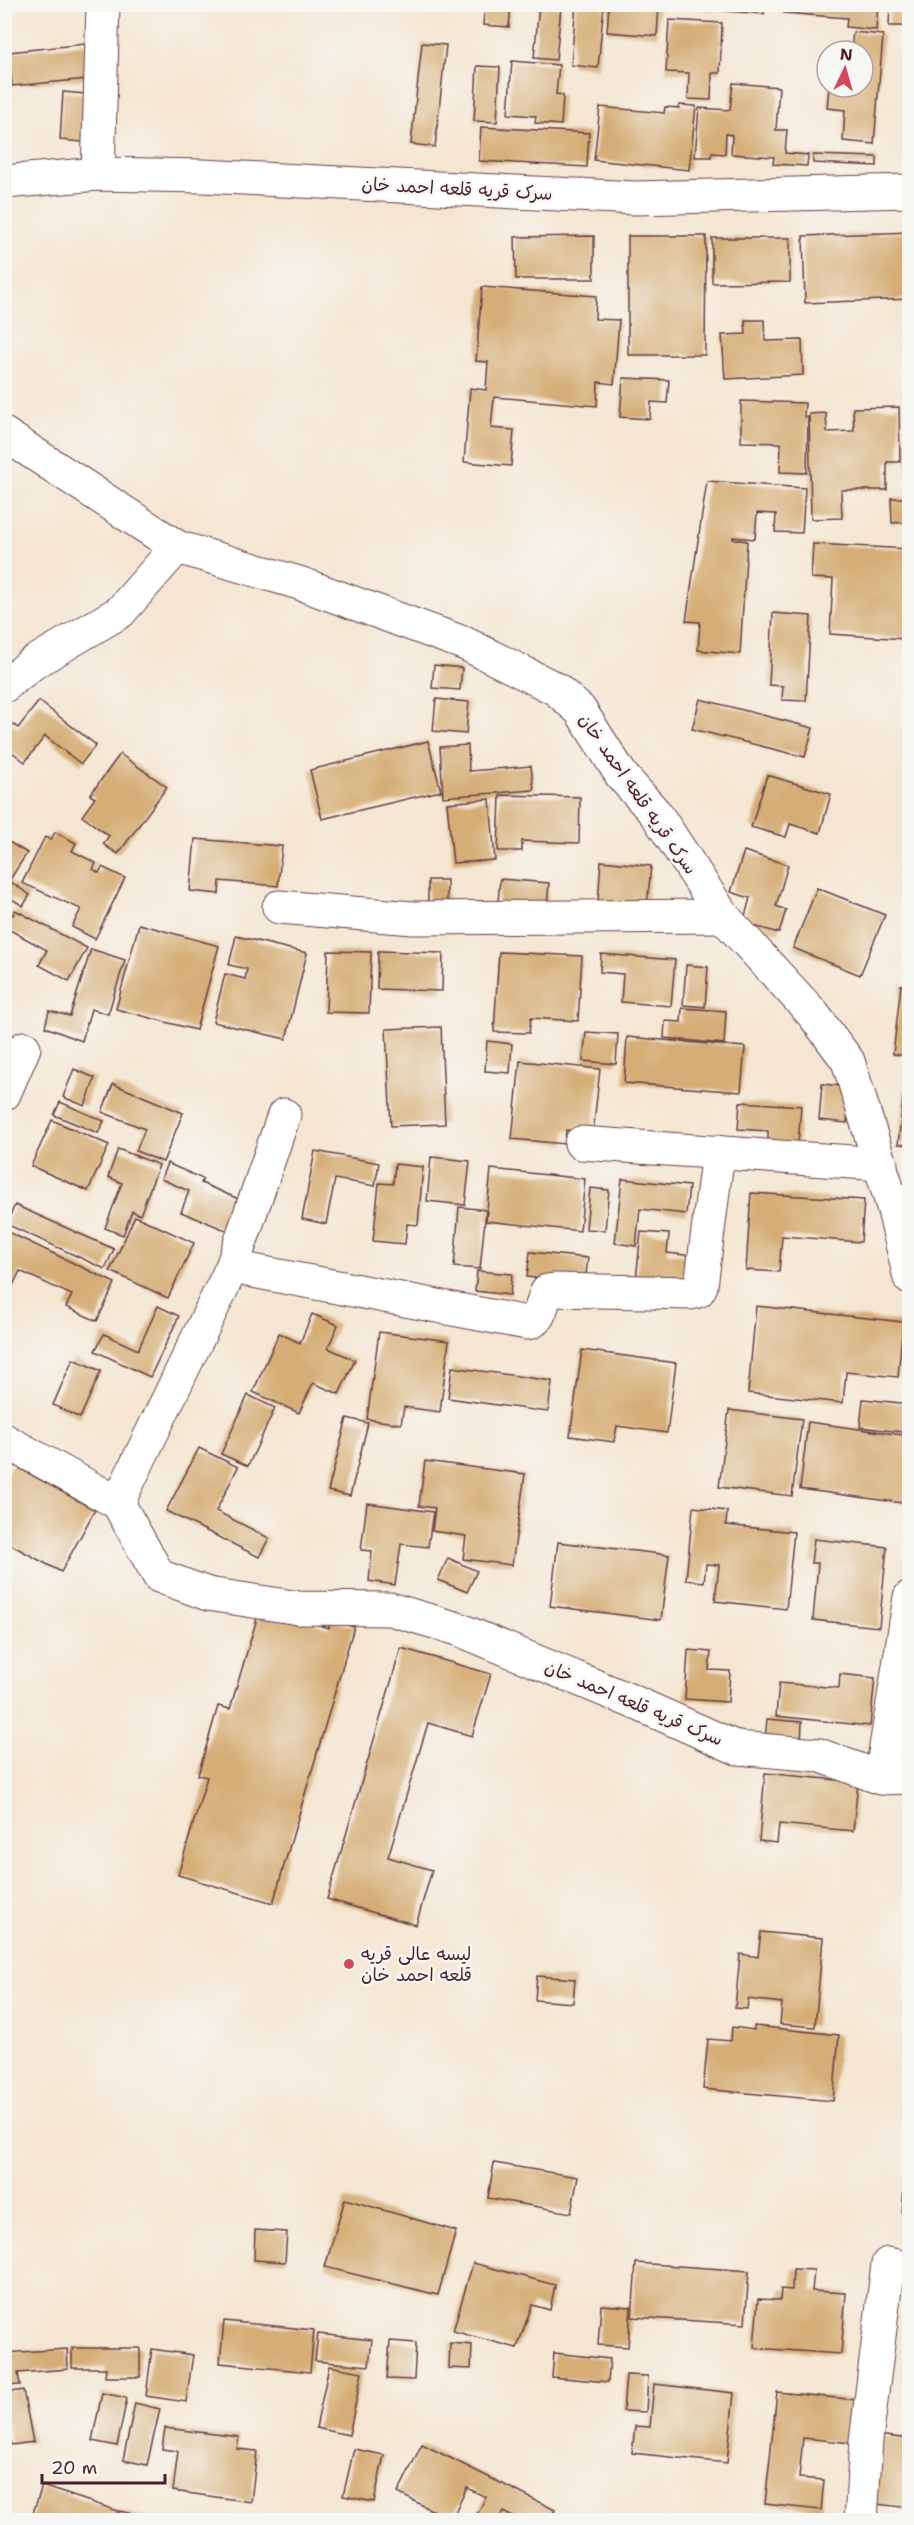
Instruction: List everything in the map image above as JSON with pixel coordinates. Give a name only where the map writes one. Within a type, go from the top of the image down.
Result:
[{"type":"street","points":[[98,174],[103,4]]},
{"type":"street","name":"سرک قریه قلعه احمد خان","points":[[4,182],[98,174],[202,176],[636,198],[909,191]]},
{"type":"street","name":"سرک قریه قلعه احمد خان","points":[[4,434],[177,547],[299,583],[455,639],[556,689],[580,710],[622,776],[657,815],[723,916],[813,1014],[848,1061],[894,1210],[909,1278]]},
{"type":"street","points":[[4,686],[33,663],[120,612],[177,547]]},
{"type":"street","points":[[279,907],[413,918],[723,916]]},
{"type":"street","points":[[4,1094],[24,1048]]},
{"type":"street","points":[[4,1440],[118,1503],[232,1267],[284,1115]]},
{"type":"street","points":[[581,1143],[881,1164]]},
{"type":"street","points":[[232,1267],[527,1323],[533,1322],[538,1317],[547,1291],[690,1293],[698,1291],[701,1286],[717,1152]]},
{"type":"street","name":"سرک قریه قلعه احمد خان","points":[[118,1503],[159,1576],[208,1594],[299,1608],[390,1610],[458,1629],[636,1702],[737,1748],[819,1755],[895,1777],[909,1597]]},
{"type":"street","points":[[861,2520],[866,2441],[888,2264],[909,2269]]},
{"type":"building","points":[[448,4],[477,4],[477,9]]},
{"type":"building","points":[[485,4],[511,4],[509,27],[483,25]]},
{"type":"building","points":[[576,4],[604,4],[598,68],[571,65]]},
{"type":"building","points":[[609,4],[659,4],[657,36],[607,32]]},
{"type":"building","points":[[691,4],[765,4],[764,14],[691,8]]},
{"type":"building","points":[[785,4],[878,4],[876,30],[846,27],[847,18],[784,13]]},
{"type":"building","points":[[890,4],[910,4],[910,26],[889,26]]},
{"type":"building","points":[[539,5],[561,7],[556,60],[534,58]]},
{"type":"building","points":[[669,20],[722,23],[720,73],[712,73],[711,100],[688,99],[689,73],[666,72]]},
{"type":"building","points":[[853,32],[883,35],[874,144],[843,141],[845,110],[827,108],[828,99],[875,99],[875,39],[852,39]]},
{"type":"building","points":[[422,43],[446,45],[435,147],[411,144]]},
{"type":"building","points":[[85,44],[88,79],[12,86],[9,52]]},
{"type":"building","points":[[512,61],[559,65],[556,94],[563,95],[561,125],[535,123],[536,116],[508,114]]},
{"type":"building","points":[[477,66],[500,67],[497,122],[474,121]]},
{"type":"building","points":[[733,83],[779,87],[776,130],[787,130],[785,153],[808,155],[807,166],[773,164],[774,157],[731,154],[732,135],[726,134],[725,154],[712,153],[711,157],[695,157],[699,108],[730,110]]},
{"type":"building","points":[[63,92],[86,94],[83,142],[60,140]]},
{"type":"building","points":[[679,105],[696,106],[689,170],[594,160],[600,107],[664,113],[665,107],[679,108]]},
{"type":"building","points":[[481,127],[589,133],[587,167],[479,161]]},
{"type":"building","points":[[813,155],[877,157],[877,166],[813,163]]},
{"type":"building","points":[[910,232],[910,299],[805,303],[803,236]]},
{"type":"building","points":[[594,236],[594,279],[516,279],[515,237]]},
{"type":"building","points":[[628,236],[706,236],[705,355],[628,355]]},
{"type":"building","points":[[712,238],[790,238],[790,282],[712,283]]},
{"type":"building","points":[[482,287],[596,296],[595,319],[619,320],[614,384],[598,382],[597,406],[494,397],[491,428],[514,430],[511,466],[464,462],[470,388],[486,390],[488,362],[476,361]]},
{"type":"building","points":[[745,320],[764,320],[765,341],[802,340],[803,375],[725,379],[722,335],[746,334]]},
{"type":"building","points":[[623,378],[669,380],[667,403],[651,402],[650,419],[620,417]]},
{"type":"building","points":[[905,400],[910,400],[910,472],[907,472]]},
{"type":"building","points":[[741,401],[805,403],[804,417],[808,417],[807,473],[780,472],[781,443],[741,442]]},
{"type":"building","points":[[899,407],[900,462],[887,462],[887,490],[841,490],[842,518],[811,519],[809,414],[826,413],[827,432],[854,431],[853,408]]},
{"type":"building","points":[[707,481],[805,488],[802,533],[775,532],[776,514],[757,513],[755,539],[733,537],[733,539],[747,541],[740,654],[698,650],[700,622],[686,621]]},
{"type":"building","points":[[891,498],[910,498],[910,522],[892,523]]},
{"type":"building","points":[[813,544],[910,549],[905,639],[830,634],[833,579],[811,578]]},
{"type":"building","points":[[773,613],[811,616],[806,701],[782,700],[783,686],[769,685]]},
{"type":"building","points":[[434,665],[462,668],[460,690],[432,688]]},
{"type":"building","points":[[436,699],[469,702],[466,734],[433,731]]},
{"type":"building","points":[[700,699],[813,728],[805,757],[692,729]]},
{"type":"building","points":[[39,701],[96,745],[81,764],[45,736],[25,762],[4,746],[4,730],[10,722],[18,728]]},
{"type":"building","points":[[428,741],[441,791],[322,819],[310,770]]},
{"type":"building","points":[[468,745],[469,771],[531,766],[534,790],[443,797],[440,747]]},
{"type":"building","points":[[120,754],[167,787],[118,854],[103,844],[109,836],[82,816],[95,798],[90,795]]},
{"type":"building","points":[[767,775],[831,794],[820,833],[790,824],[786,837],[751,827]]},
{"type":"building","points":[[500,795],[580,797],[579,843],[522,841],[522,851],[498,851]]},
{"type":"building","points":[[490,799],[495,860],[453,863],[447,803]]},
{"type":"building","points":[[55,832],[76,843],[72,851],[96,863],[93,869],[99,873],[102,867],[125,878],[95,939],[72,927],[81,909],[22,883],[45,837],[51,840]]},
{"type":"building","points":[[4,839],[27,853],[9,881],[30,895],[23,906],[4,894]]},
{"type":"building","points":[[195,839],[282,846],[278,886],[220,881],[219,894],[190,891]]},
{"type":"building","points":[[744,851],[788,865],[776,906],[786,910],[779,933],[743,923],[750,898],[731,892]]},
{"type":"building","points":[[601,861],[651,866],[647,906],[598,902]]},
{"type":"building","points":[[500,879],[549,883],[547,906],[498,902]]},
{"type":"building","points":[[428,880],[447,880],[447,904],[428,903]]},
{"type":"building","points":[[817,888],[885,915],[860,975],[793,948]]},
{"type":"building","points":[[15,910],[87,948],[69,981],[39,965],[47,950],[8,929],[4,936],[4,911],[13,915]]},
{"type":"building","points":[[139,924],[219,946],[196,1030],[116,1009]]},
{"type":"building","points":[[236,936],[307,953],[286,1039],[213,1022],[225,974],[245,979],[247,969],[229,965]]},
{"type":"building","points":[[91,949],[125,960],[108,1014],[91,1009],[82,1041],[45,1027],[49,1011],[70,1016]]},
{"type":"building","points":[[328,951],[371,952],[369,1013],[326,1012]]},
{"type":"building","points":[[378,951],[443,953],[442,991],[377,989]]},
{"type":"building","points":[[499,952],[582,956],[578,1021],[531,1018],[529,1033],[494,1032]]},
{"type":"building","points":[[601,954],[675,960],[671,1006],[621,1002],[623,974],[600,972]]},
{"type":"building","points":[[686,965],[708,967],[705,1007],[683,1005]]},
{"type":"building","points":[[901,985],[910,986],[910,1056],[893,1054]]},
{"type":"building","points":[[682,1008],[726,1011],[724,1044],[664,1038],[665,1021],[681,1022]]},
{"type":"building","points":[[441,1027],[445,1124],[391,1126],[386,1029]]},
{"type":"building","points":[[586,1032],[618,1034],[616,1064],[583,1061]]},
{"type":"building","points":[[627,1037],[745,1047],[741,1092],[624,1083]]},
{"type":"building","points":[[487,1041],[512,1044],[510,1073],[485,1071]]},
{"type":"building","points":[[520,1061],[600,1069],[593,1133],[566,1130],[565,1144],[512,1139]]},
{"type":"building","points":[[74,1069],[95,1078],[85,1106],[63,1097]]},
{"type":"building","points":[[906,1076],[910,1076],[910,1145],[898,1144]]},
{"type":"building","points":[[113,1084],[183,1113],[163,1162],[136,1151],[145,1129],[102,1112]]},
{"type":"building","points":[[822,1084],[850,1087],[847,1123],[819,1120]]},
{"type":"building","points":[[60,1102],[104,1121],[98,1133],[54,1115]]},
{"type":"building","points":[[740,1102],[801,1106],[798,1144],[768,1142],[768,1131],[738,1129]]},
{"type":"building","points":[[52,1120],[109,1145],[88,1191],[31,1166]]},
{"type":"building","points":[[118,1149],[159,1165],[140,1215],[132,1211],[123,1235],[105,1228],[122,1183],[108,1177]]},
{"type":"building","points":[[315,1151],[379,1163],[375,1186],[335,1179],[326,1224],[302,1219]]},
{"type":"building","points":[[431,1157],[470,1161],[465,1205],[427,1201]]},
{"type":"building","points":[[167,1163],[203,1179],[201,1183],[241,1200],[228,1231],[181,1212],[189,1191],[161,1179]]},
{"type":"building","points":[[395,1164],[423,1167],[418,1225],[407,1224],[405,1244],[373,1241],[379,1183],[393,1184]]},
{"type":"building","points":[[491,1169],[585,1179],[580,1231],[486,1221]]},
{"type":"building","points":[[622,1179],[689,1186],[686,1214],[640,1209],[636,1246],[615,1243]]},
{"type":"building","points":[[590,1188],[609,1190],[605,1230],[586,1229]]},
{"type":"building","points":[[751,1193],[864,1200],[861,1242],[782,1236],[779,1272],[746,1270]]},
{"type":"building","points":[[15,1205],[114,1249],[105,1269],[6,1224]]},
{"type":"building","points":[[459,1207],[486,1210],[480,1269],[454,1267]]},
{"type":"building","points":[[135,1216],[194,1243],[168,1298],[110,1271]]},
{"type":"building","points":[[4,1230],[115,1283],[97,1321],[66,1307],[72,1295],[20,1271],[4,1304]]},
{"type":"building","points":[[641,1232],[669,1234],[667,1253],[694,1256],[691,1286],[636,1280]]},
{"type":"building","points":[[530,1252],[588,1258],[585,1283],[527,1277]]},
{"type":"building","points":[[477,1271],[512,1274],[510,1295],[475,1291]]},
{"type":"building","points":[[158,1306],[179,1316],[150,1377],[95,1351],[104,1334],[138,1350]]},
{"type":"building","points":[[756,1306],[903,1322],[898,1377],[846,1372],[843,1403],[748,1393]]},
{"type":"building","points":[[312,1314],[338,1325],[328,1348],[355,1360],[339,1394],[313,1383],[299,1413],[253,1392],[279,1333],[300,1343]]},
{"type":"building","points":[[379,1332],[449,1341],[440,1412],[404,1407],[401,1424],[367,1419]]},
{"type":"building","points":[[582,1350],[676,1363],[667,1433],[617,1426],[614,1442],[570,1436]]},
{"type":"building","points":[[73,1359],[101,1371],[80,1418],[53,1405]]},
{"type":"building","points":[[452,1367],[552,1381],[548,1412],[448,1398]]},
{"type":"building","points":[[248,1395],[275,1408],[248,1466],[221,1454]]},
{"type":"building","points":[[863,1399],[910,1404],[910,1433],[860,1427]]},
{"type":"building","points":[[729,1410],[802,1419],[792,1496],[719,1487]]},
{"type":"building","points":[[347,1418],[368,1423],[350,1496],[328,1491]]},
{"type":"building","points":[[808,1422],[910,1436],[910,1504],[800,1489]]},
{"type":"building","points":[[199,1448],[238,1467],[216,1511],[269,1538],[259,1557],[166,1511]]},
{"type":"building","points":[[425,1461],[525,1474],[512,1565],[463,1559],[466,1536],[432,1531],[435,1508],[419,1506]]},
{"type":"building","points":[[12,1464],[95,1510],[61,1572],[4,1541],[4,1477]]},
{"type":"building","points":[[367,1503],[433,1512],[428,1547],[401,1544],[395,1585],[369,1581],[372,1551],[361,1550]]},
{"type":"building","points":[[693,1507],[727,1511],[726,1525],[794,1532],[786,1609],[715,1601],[719,1565],[706,1564],[704,1582],[686,1580]]},
{"type":"building","points":[[814,1539],[887,1547],[879,1627],[813,1620],[818,1563],[811,1563]]},
{"type":"building","points":[[558,1542],[669,1555],[661,1620],[550,1606]]},
{"type":"building","points":[[448,1558],[477,1571],[467,1592],[438,1580]]},
{"type":"building","points":[[260,1608],[329,1628],[331,1620],[354,1627],[273,1903],[178,1875],[207,1777],[198,1775],[218,1706],[230,1709]]},
{"type":"building","points":[[401,1648],[491,1674],[472,1736],[428,1723],[388,1857],[432,1870],[416,1925],[327,1899]]},
{"type":"building","points":[[688,1650],[711,1652],[709,1670],[730,1671],[728,1702],[685,1699]]},
{"type":"building","points":[[840,1674],[875,1678],[870,1726],[776,1716],[779,1683],[839,1688]]},
{"type":"building","points":[[767,1719],[802,1722],[801,1742],[765,1740]]},
{"type":"building","points":[[765,1773],[858,1782],[853,1831],[779,1824],[777,1843],[759,1841]]},
{"type":"building","points":[[761,1932],[823,1938],[815,2027],[780,2024],[782,2003],[748,1999],[747,2009],[735,2008],[740,1954],[758,1957]]},
{"type":"building","points":[[537,1976],[575,1979],[573,2003],[535,2000]]},
{"type":"building","points":[[754,2026],[839,2035],[833,2101],[703,2089],[708,2039],[731,2041],[732,2027],[754,2030]]},
{"type":"building","points":[[494,2163],[578,2177],[571,2213],[488,2198]]},
{"type":"building","points":[[905,2176],[910,2176],[910,2214],[902,2213]]},
{"type":"building","points":[[345,2199],[456,2231],[438,2295],[325,2267]]},
{"type":"building","points":[[255,2230],[287,2232],[285,2262],[254,2260]]},
{"type":"building","points":[[473,2263],[555,2285],[550,2310],[532,2305],[517,2348],[453,2331]]},
{"type":"building","points":[[636,2263],[749,2271],[745,2324],[632,2317]]},
{"type":"building","points":[[793,2269],[814,2270],[812,2291],[846,2293],[841,2354],[754,2348],[758,2299],[780,2300],[781,2289],[792,2290]]},
{"type":"building","points":[[601,2305],[631,2307],[628,2347],[598,2345]]},
{"type":"building","points":[[224,2321],[314,2330],[310,2372],[220,2363]]},
{"type":"building","points":[[318,2334],[372,2340],[369,2366],[315,2361]]},
{"type":"building","points":[[390,2341],[416,2343],[414,2380],[387,2379]]},
{"type":"building","points":[[450,2343],[472,2345],[471,2369],[449,2368]]},
{"type":"building","points":[[72,2348],[140,2348],[140,2377],[105,2377],[106,2368],[72,2368]]},
{"type":"building","points":[[67,2349],[68,2369],[18,2373],[20,2385],[4,2386],[4,2353]]},
{"type":"building","points":[[152,2349],[193,2355],[186,2402],[146,2396]]},
{"type":"building","points":[[554,2353],[610,2359],[608,2382],[552,2377]]},
{"type":"building","points":[[329,2366],[362,2372],[349,2435],[316,2428]]},
{"type":"building","points":[[626,2375],[648,2376],[646,2412],[623,2411]]},
{"type":"building","points":[[654,2384],[734,2393],[727,2463],[632,2453],[635,2426],[650,2427]]},
{"type":"building","points":[[23,2390],[33,2442],[11,2445],[4,2412],[4,2393]]},
{"type":"building","points":[[777,2392],[857,2400],[852,2443],[803,2438],[799,2478],[824,2480],[821,2510],[765,2504]]},
{"type":"building","points":[[102,2393],[127,2398],[117,2446],[92,2441]]},
{"type":"building","points":[[135,2403],[160,2409],[147,2465],[123,2460]]},
{"type":"building","points":[[165,2428],[239,2437],[237,2449],[257,2451],[251,2502],[173,2491],[178,2451],[162,2449]]},
{"type":"building","points":[[877,2435],[910,2439],[910,2508],[868,2503]]},
{"type":"building","points":[[422,2444],[555,2510],[549,2520],[519,2520],[503,2512],[498,2520],[474,2520],[486,2497],[467,2488],[451,2520],[398,2493]]},
{"type":"building","points":[[354,2449],[384,2455],[374,2502],[343,2496]]},
{"type":"building","points":[[42,2486],[118,2511],[115,2520],[31,2519]]},
{"type":"building","points":[[120,2511],[157,2520],[117,2520]]},
{"type":"place","name":"لیسه عالی قریه قلعه احمد خان","points":[[349,1964]]}]
